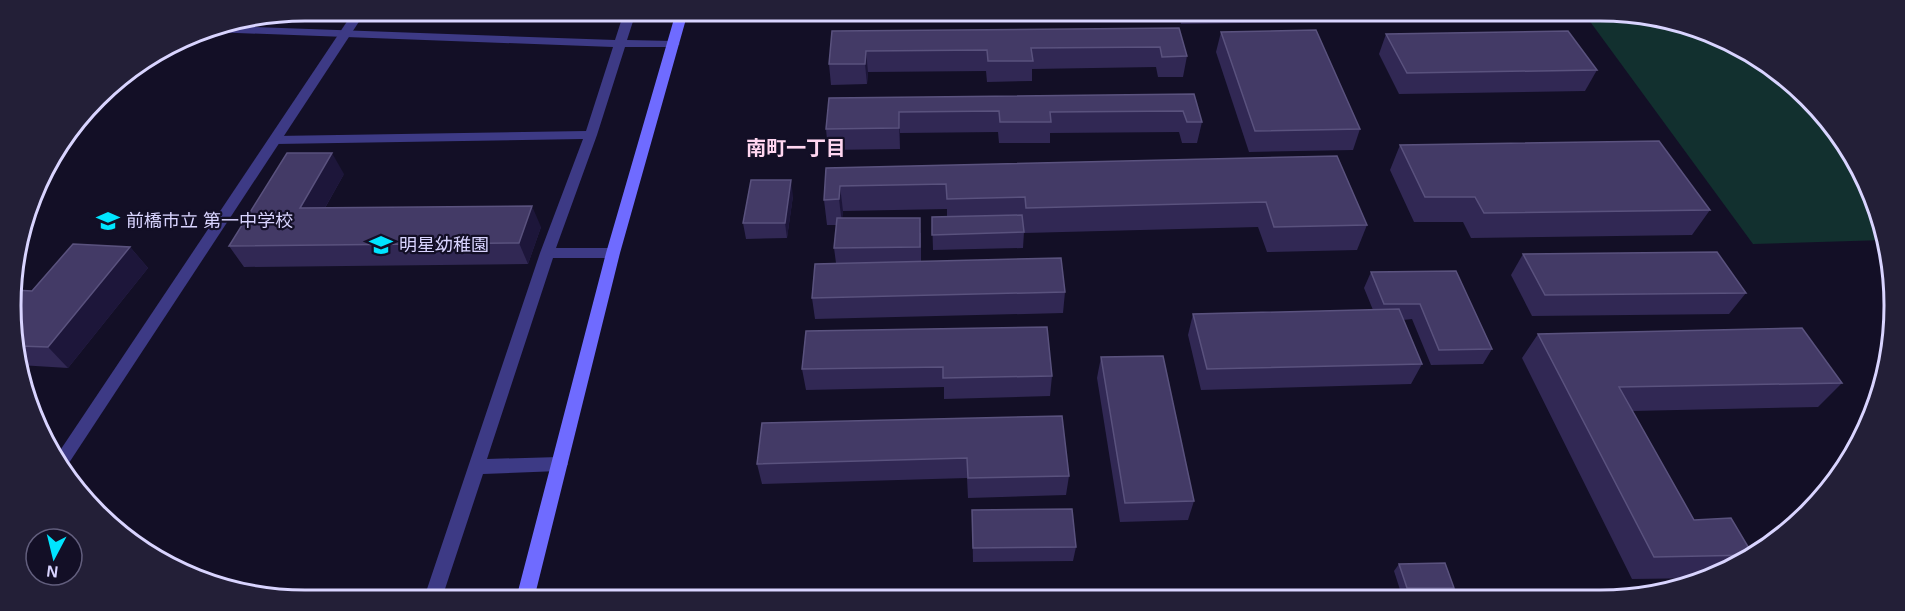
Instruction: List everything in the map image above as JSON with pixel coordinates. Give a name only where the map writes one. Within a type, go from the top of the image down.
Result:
[{"type":"street","points":[[65,457],[353,21]]},
{"type":"street","points":[[436,590],[547,253],[591,135],[627,21]]},
{"type":"street","points":[[527,590],[613,253],[680,21]]},
{"type":"street","points":[[237,30],[674,44]]},
{"type":"street","points":[[276,140],[591,135]]},
{"type":"street","points":[[547,253],[613,253]]},
{"type":"street","points":[[478,467],[559,465]]},
{"type":"green space","points":[[1590,21],[1655,26],[1691,36],[1725,50],[1758,69],[1801,104],[1836,147],[1855,180],[1869,214],[1876,240],[1753,244]]},
{"type":"building","points":[[1179,28],[1187,56],[1162,57],[1160,47],[1031,48],[1033,61],[988,61],[987,50],[866,51],[865,64],[829,64],[832,31]]},
{"type":"building","points":[[1316,30],[1360,129],[1255,131],[1221,32]]},
{"type":"building","points":[[1568,31],[1597,70],[1407,73],[1386,34]]},
{"type":"building","points":[[1194,94],[1202,122],[1187,122],[1183,111],[1050,112],[1051,122],[1000,122],[999,111],[899,112],[899,128],[826,129],[829,98]]},
{"type":"building","points":[[1659,141],[1710,210],[1484,213],[1475,197],[1425,197],[1400,145]]},
{"type":"building","points":[[287,153],[332,153],[300,208],[532,206],[519,243],[229,246]]},
{"type":"building","points":[[1337,156],[1367,225],[1274,227],[1266,202],[1026,208],[1025,197],[947,199],[946,184],[840,186],[839,199],[824,200],[826,168]]},
{"type":"building","points":[[751,180],[791,180],[785,223],[743,223]]},
{"type":"building","points":[[1022,215],[1024,232],[932,235],[932,217]]},
{"type":"building","points":[[837,218],[920,218],[920,247],[834,248]]},
{"type":"building","points":[[73,244],[130,247],[48,347],[24,346],[22,290],[32,291]]},
{"type":"building","points":[[1717,252],[1746,293],[1545,295],[1523,254]]},
{"type":"building","points":[[1061,258],[1065,292],[812,298],[815,264]]},
{"type":"building","points":[[1456,271],[1492,349],[1439,350],[1420,304],[1384,304],[1371,272]]},
{"type":"building","points":[[1399,309],[1422,364],[1207,369],[1193,314]]},
{"type":"building","points":[[1047,327],[1052,376],[943,378],[943,367],[802,369],[806,331]]},
{"type":"building","points":[[1802,328],[1842,383],[1619,387],[1694,520],[1731,518],[1749,548],[1736,555],[1654,557],[1538,334]]},
{"type":"building","points":[[1163,356],[1194,501],[1125,503],[1101,357]]},
{"type":"building","points":[[1062,416],[1069,476],[968,478],[967,458],[757,464],[762,423]]},
{"type":"building","points":[[1072,509],[1076,547],[973,548],[972,510]]},
{"type":"building","points":[[1445,563],[1454,588],[1407,588],[1399,564]]},
{"type":"place","name":"前橋市立 第一中学校","points":[[108,221]]},
{"type":"place","name":"明星幼稚園","points":[[381,245]]},
{"type":"district","name":"南町一丁目","points":[[796,148]]}]
